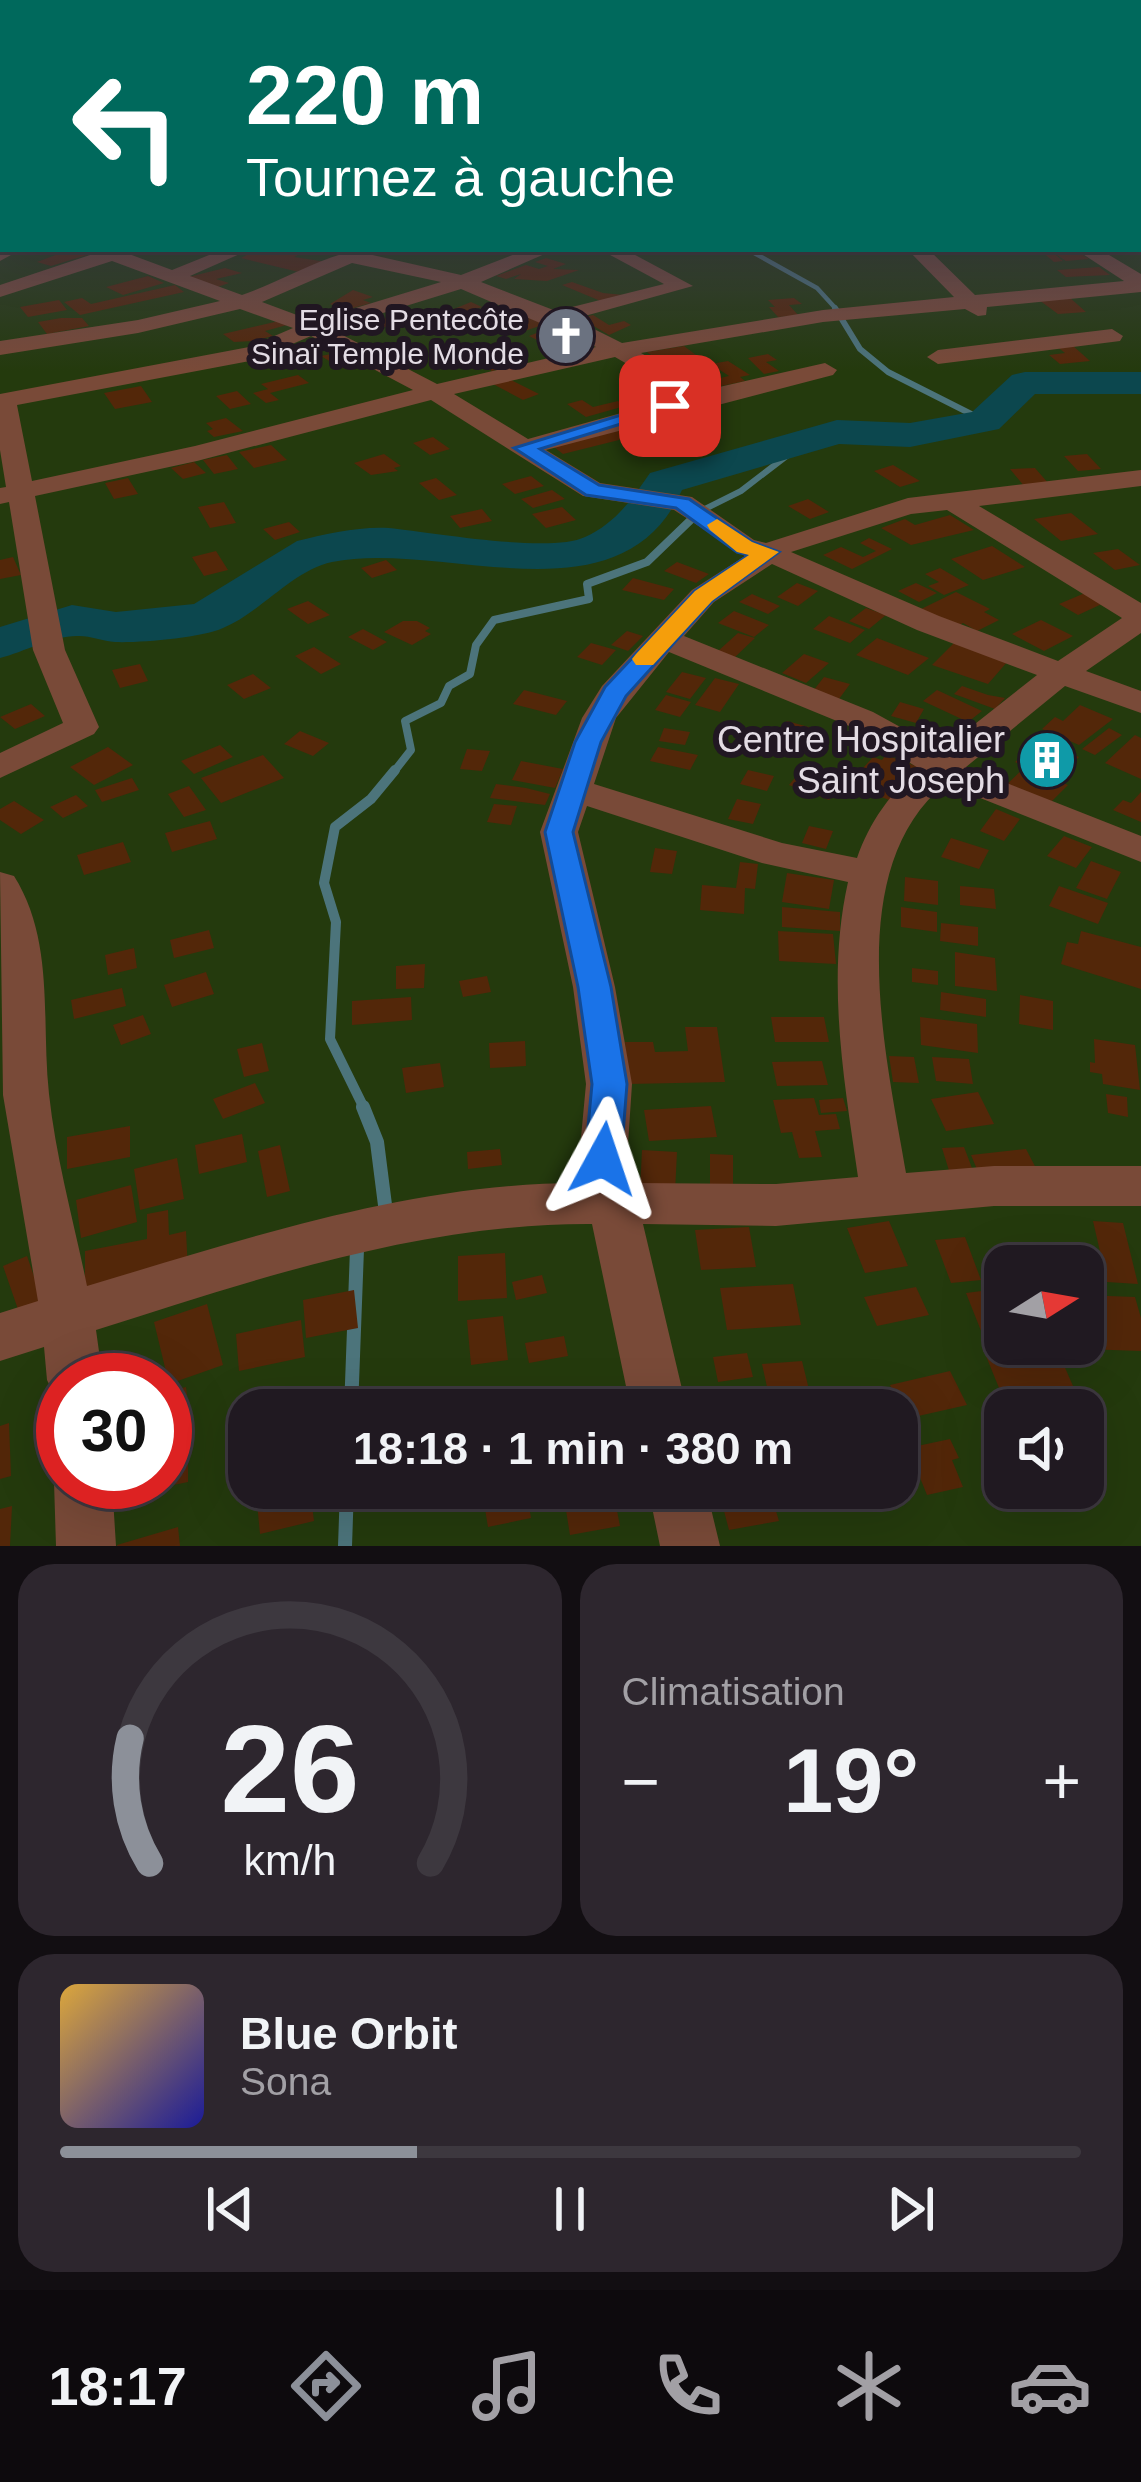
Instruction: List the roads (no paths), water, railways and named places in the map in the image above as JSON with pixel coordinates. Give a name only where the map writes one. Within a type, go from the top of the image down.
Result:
[{"type":"street","points":[[0,291],[119,252],[232,302],[312,328],[433,391],[593,490],[682,503],[745,547],[768,552],[928,623],[1141,703]]},
{"type":"street","points":[[171,277],[234,252]]},
{"type":"street","points":[[0,767],[82,727],[49,650],[11,494],[2,401],[223,361],[538,252]]},
{"type":"street","points":[[557,317],[683,286],[615,252]]},
{"type":"street","points":[[920,252],[1019,346]]},
{"type":"street","points":[[1090,252],[1141,285]]},
{"type":"street","points":[[0,348],[111,331],[232,302],[297,282],[357,253],[462,282],[557,317],[702,398]]},
{"type":"street","points":[[11,494],[197,453],[553,362],[823,316],[1141,285]]},
{"type":"street","points":[[764,327],[796,362]]},
{"type":"street","points":[[938,357],[1112,336]]},
{"type":"street","points":[[524,448],[702,398],[825,370]]},
{"type":"street","points":[[654,1389],[603,1159],[609,1084],[595,987],[559,832],[606,706],[704,596],[768,552],[884,510],[1141,478]]},
{"type":"street","points":[[885,1197],[859,958],[870,874],[908,798],[986,727],[1141,618],[1005,538],[955,502]]},
{"type":"street","points":[[664,639],[861,719],[924,753],[941,769],[1141,850]]},
{"type":"street","points":[[573,789],[776,854],[870,874]]},
{"type":"street","points":[[5,907],[13,1098],[70,1316],[73,1353]]},
{"type":"street","points":[[0,1337],[285,1249],[373,1229],[533,1203],[776,1205],[994,1186],[1141,1186]]},
{"type":"street","points":[[84,1509],[86,1546]]},
{"type":"street","points":[[681,1509],[690,1546]]},
{"type":"waterway","points":[[752,252],[817,288],[838,311]]},
{"type":"waterway","points":[[835,308],[860,349],[888,372],[985,421]]},
{"type":"waterway","points":[[0,643],[72,620],[116,627],[206,618],[313,551],[384,541],[467,553],[568,555],[598,549],[651,511],[665,482],[837,432],[910,435],[985,421],[1025,383],[1141,383]]},
{"type":"waterway","points":[[699,512],[741,491],[810,438]]},
{"type":"waterway","points":[[393,773],[411,750],[405,721],[441,703],[449,686],[470,674],[476,645],[494,620],[589,599],[587,584],[647,562],[702,509]]},
{"type":"waterway","points":[[365,1110],[330,1039],[336,922],[324,883],[335,827],[371,799],[395,770]]},
{"type":"waterway","points":[[363,1107],[377,1142],[385,1205]]},
{"type":"waterway","points":[[352,1389],[357,1249]]},
{"type":"waterway","points":[[345,1546],[346,1509]]},
{"type":"place","name":"Eglise Pentecôte Sinaï Temple Monde","points":[[566,336]]},
{"type":"place","name":"Centre Hospitalier Saint Joseph","points":[[1047,760]]}]
